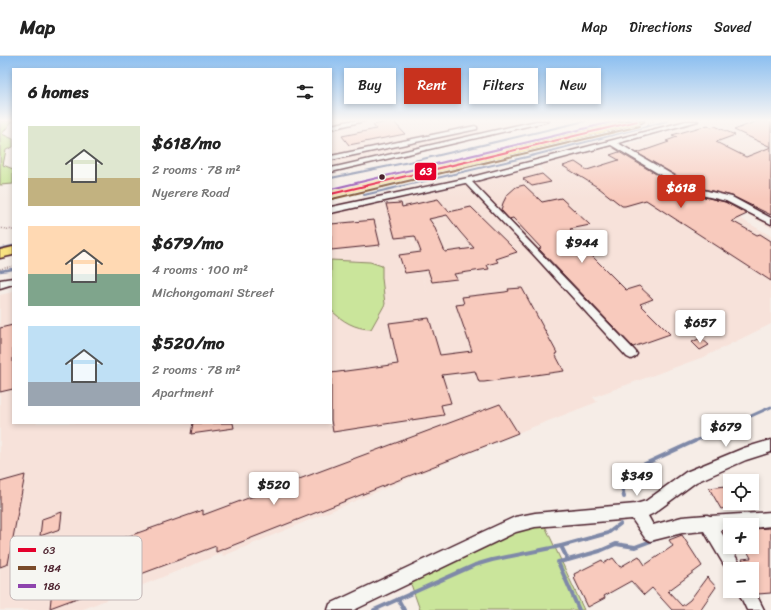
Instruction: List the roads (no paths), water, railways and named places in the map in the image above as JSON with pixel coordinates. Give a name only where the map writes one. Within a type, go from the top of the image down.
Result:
[{"type":"highway","points":[[332,184],[500,147]]},
{"type":"highway","points":[[332,194],[530,147]]},
{"type":"highway","points":[[0,254],[12,251]]},
{"type":"highway","points":[[0,265],[12,262]]},
{"type":"street","points":[[332,158],[385,147]]},
{"type":"street","points":[[332,170],[432,147]]},
{"type":"street","points":[[332,210],[403,196],[603,147]]},
{"type":"street","points":[[619,147],[692,190],[729,199],[771,221]]},
{"type":"street","points":[[467,181],[536,252],[631,354]]},
{"type":"street","points":[[0,284],[12,281]]},
{"type":"street","points":[[336,610],[515,525],[536,520],[636,511],[649,508],[691,477],[744,454],[771,446]]},
{"type":"street","points":[[636,511],[650,533],[682,525],[707,522],[771,519]]},
{"type":"street","points":[[707,522],[730,562]]},
{"type":"street","points":[[750,598],[756,610]]},
{"type":"waterway","points":[[332,178],[474,147]]},
{"type":"waterway","points":[[364,195],[567,147]]},
{"type":"waterway","points":[[0,249],[12,246]]},
{"type":"waterway","points":[[0,271],[12,269]]},
{"type":"waterway","points":[[693,442],[771,407]]},
{"type":"waterway","points":[[624,497],[621,481],[625,473],[695,441]]},
{"type":"waterway","points":[[561,546],[608,533],[620,524]]},
{"type":"waterway","points":[[568,560],[600,551],[616,544],[635,547],[659,538]]},
{"type":"waterway","points":[[398,599],[475,565],[492,560],[561,546]]},
{"type":"waterway","points":[[561,546],[568,560]]},
{"type":"waterway","points":[[568,560],[558,562],[579,610]]},
{"type":"waterway","points":[[374,610],[398,599]]},
{"type":"waterway","points":[[398,599],[404,610]]}]
